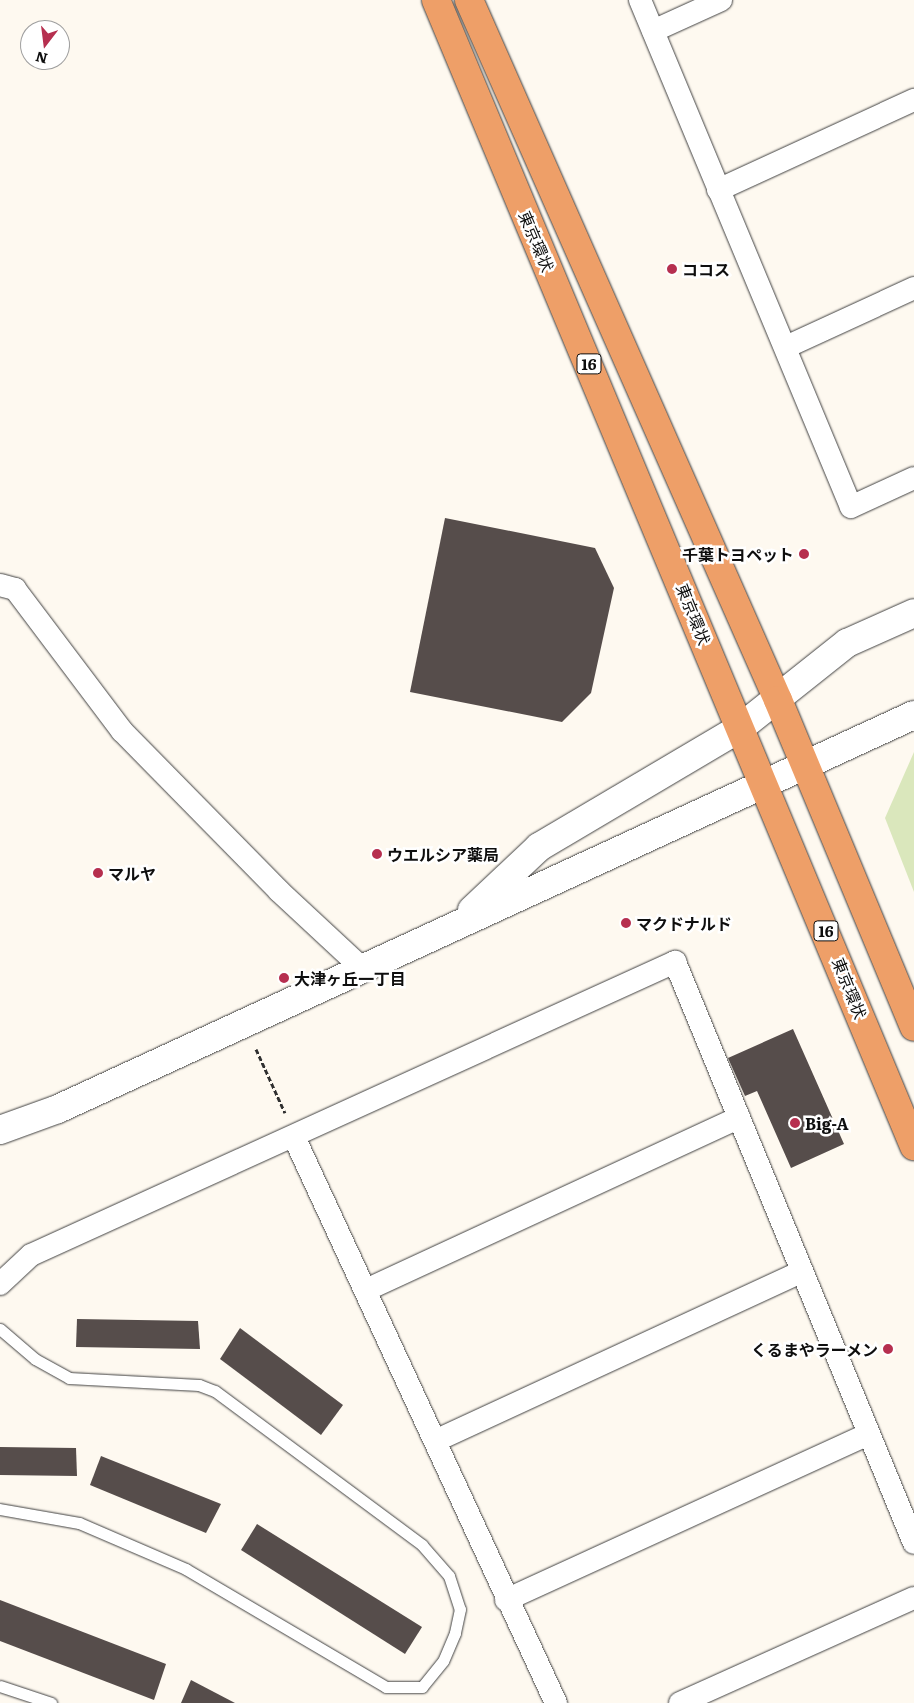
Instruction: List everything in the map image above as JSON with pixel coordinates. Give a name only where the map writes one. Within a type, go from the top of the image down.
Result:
[{"type":"highway","name":"東京環状","points":[[436,0],[914,1146]]},
{"type":"highway","name":"16","points":[[469,0],[806,764],[914,1027]]},
{"type":"street","points":[[640,0],[718,190],[786,346],[851,507],[914,478]]},
{"type":"street","points":[[653,31],[721,0]]},
{"type":"street","points":[[718,190],[914,100]]},
{"type":"street","points":[[786,346],[914,288]]},
{"type":"street","points":[[0,585],[15,590],[122,731],[279,891],[363,968]]},
{"type":"street","points":[[454,927],[539,847],[740,728],[778,700],[847,643],[914,613]]},
{"type":"street","points":[[0,1130],[58,1109],[914,715]]},
{"type":"street","points":[[0,1284],[31,1255],[294,1137],[675,962],[914,1543]]},
{"type":"street","points":[[366,1290],[739,1118]]},
{"type":"street","points":[[294,1137],[366,1290],[506,1600],[556,1703]]},
{"type":"street","points":[[435,1441],[801,1272]]},
{"type":"street","points":[[506,1600],[868,1434]]},
{"type":"street","points":[[680,1703],[914,1598]]},
{"type":"lane","points":[[0,1329],[36,1359],[69,1378],[199,1386],[215,1391],[422,1545],[449,1576],[460,1609],[455,1632],[443,1662],[422,1688],[386,1687],[186,1569],[79,1523],[0,1509]]},
{"type":"lane","points":[[0,1686],[51,1703]]},
{"type":"path","points":[[256,1048],[294,1137]]},
{"type":"green space","points":[[914,752],[914,892],[885,818]]},
{"type":"building","points":[[445,518],[595,548],[614,588],[591,693],[562,722],[410,692]]},
{"type":"building","points":[[793,1029],[844,1144],[791,1168],[757,1091],[745,1096],[728,1058]]},
{"type":"building","points":[[77,1319],[198,1321],[200,1349],[76,1347]]},
{"type":"building","points":[[240,1328],[343,1405],[321,1435],[220,1359]]},
{"type":"building","points":[[0,1447],[76,1448],[77,1476],[0,1475]]},
{"type":"building","points":[[101,1456],[221,1504],[206,1533],[90,1485]]},
{"type":"building","points":[[257,1524],[422,1627],[405,1654],[241,1550]]},
{"type":"building","points":[[0,1600],[166,1664],[154,1700],[0,1641]]},
{"type":"building","points":[[191,1680],[235,1703],[181,1703]]},
{"type":"place","name":"ココス","points":[[672,269]]},
{"type":"place","name":"千葉トヨペット","points":[[804,554]]},
{"type":"place","name":"ウエルシア薬局","points":[[377,854]]},
{"type":"place","name":"マルヤ","points":[[98,873]]},
{"type":"place","name":"マクドナルド","points":[[626,923]]},
{"type":"place","name":"大津ヶ丘一丁目","points":[[284,978]]},
{"type":"place","name":"Big-A","points":[[795,1123]]},
{"type":"place","name":"くるまやラーメン","points":[[888,1349]]}]
